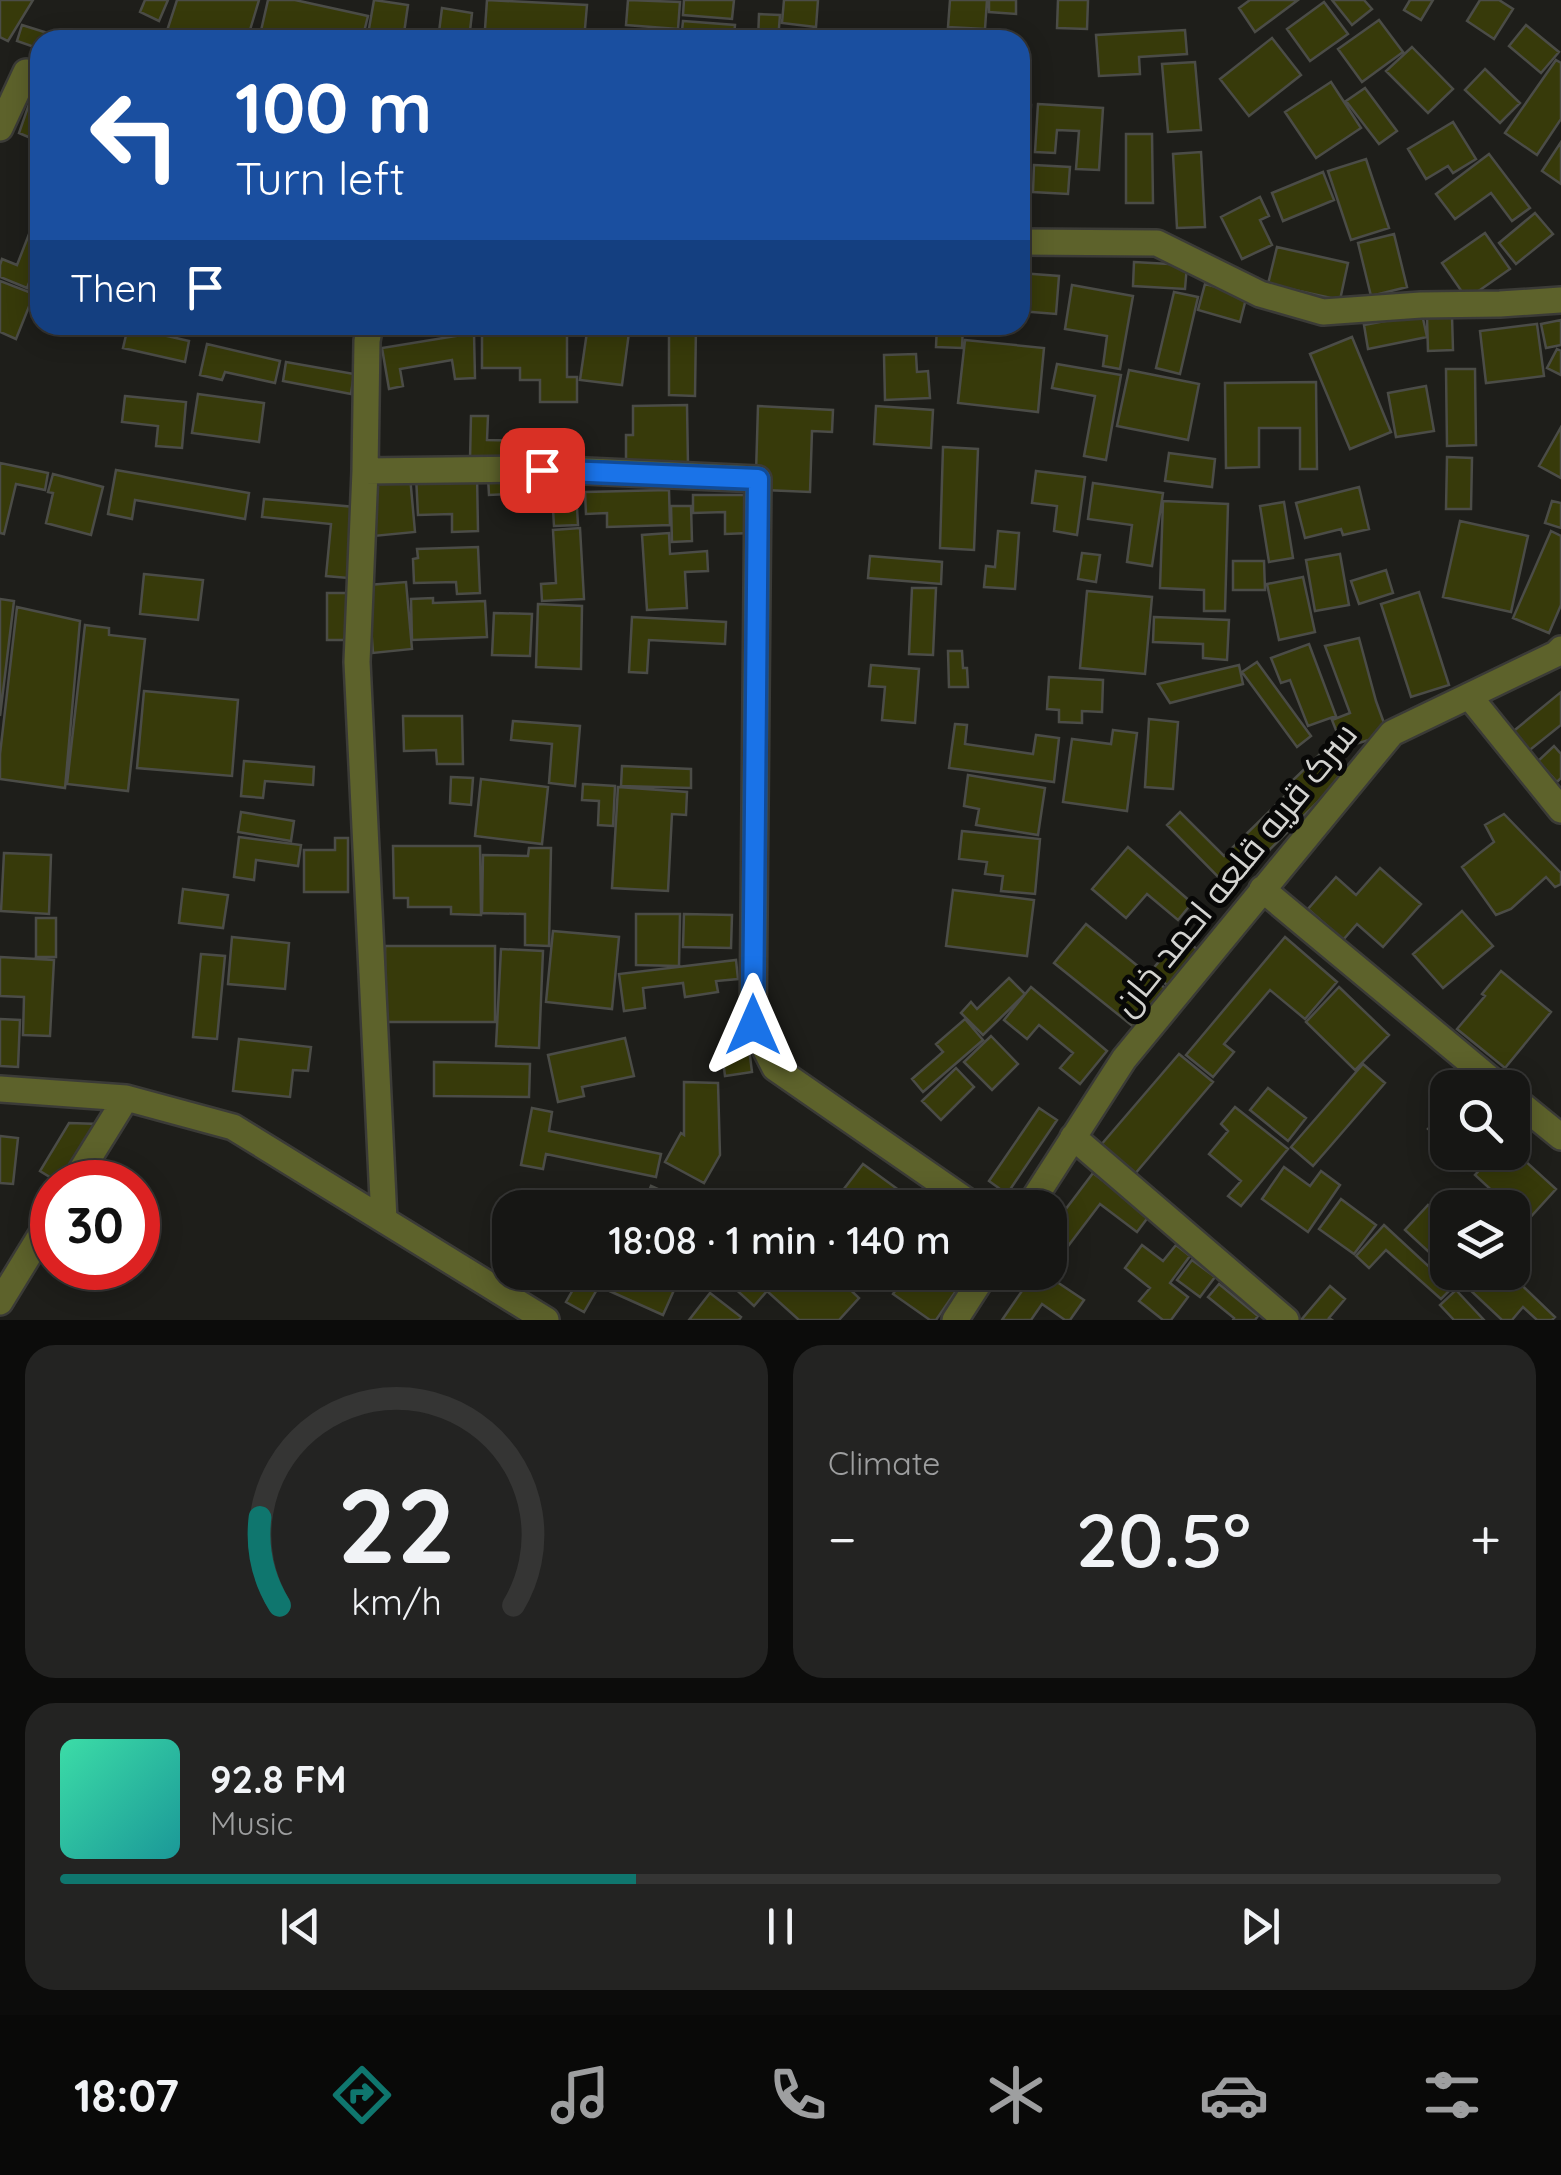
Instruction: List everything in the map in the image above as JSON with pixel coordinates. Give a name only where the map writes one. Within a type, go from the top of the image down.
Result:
[{"type":"street","points":[[0,64],[30,74]]},
{"type":"street","points":[[0,128],[30,80]]},
{"type":"street","points":[[1030,242],[1157,243],[1260,294],[1323,312],[1561,300]]},
{"type":"street","points":[[368,335],[356,662],[384,1220]]},
{"type":"street","points":[[366,471],[542,470],[758,479],[753,1025],[775,1068],[950,1190]]},
{"type":"street","name":"سرک قریه قلعه احمد خان","points":[[1040,1190],[1124,1058],[1392,733],[1561,649]]},
{"type":"street","points":[[1470,696],[1561,810]]},
{"type":"street","points":[[1262,890],[1479,1070]]},
{"type":"street","points":[[0,1089],[126,1098],[233,1127],[546,1320]]},
{"type":"street","points":[[88,1160],[126,1098]]},
{"type":"street","points":[[1530,1112],[1561,1137]]},
{"type":"street","points":[[1074,1138],[1286,1320]]},
{"type":"street","points":[[0,1302],[30,1253]]},
{"type":"street","points":[[955,1320],[974,1290]]},
{"type":"building","points":[[0,0],[33,0],[8,41],[0,37]]},
{"type":"building","points":[[145,0],[168,0],[159,21],[140,12]]},
{"type":"building","points":[[177,0],[259,0],[250,30],[167,30]]},
{"type":"building","points":[[268,0],[295,0],[368,16],[364,30],[261,30]]},
{"type":"building","points":[[374,0],[408,5],[404,30],[369,30]]},
{"type":"building","points":[[487,0],[587,5],[585,30],[485,29]]},
{"type":"building","points":[[628,0],[680,2],[678,29],[626,25]]},
{"type":"building","points":[[684,0],[734,0],[732,19],[683,15]]},
{"type":"building","points":[[784,0],[818,0],[816,27],[782,23]]},
{"type":"building","points":[[950,0],[987,0],[985,29],[948,27]]},
{"type":"building","points":[[989,0],[1016,0],[1016,14],[989,12]]},
{"type":"building","points":[[1058,0],[1088,0],[1087,29],[1057,28]]},
{"type":"building","points":[[1250,0],[1298,0],[1255,32],[1239,8]]},
{"type":"building","points":[[1332,0],[1364,0],[1372,9],[1352,25]]},
{"type":"building","points":[[1410,0],[1433,0],[1421,20],[1404,10]]},
{"type":"building","points":[[1480,0],[1499,0],[1513,9],[1494,39],[1467,21]]},
{"type":"building","points":[[1324,2],[1348,34],[1310,61],[1287,29]]},
{"type":"building","points":[[442,8],[472,13],[470,30],[439,30]]},
{"type":"building","points":[[759,14],[780,15],[779,30],[758,30]]},
{"type":"building","points":[[1379,20],[1403,52],[1362,82],[1338,49]]},
{"type":"building","points":[[683,21],[735,25],[735,30],[682,30]]},
{"type":"building","points":[[22,25],[38,30],[30,30],[30,46],[17,41]]},
{"type":"building","points":[[1526,25],[1559,52],[1541,73],[1509,46]]},
{"type":"building","points":[[1185,30],[1187,54],[1139,57],[1140,74],[1099,76],[1096,35]]},
{"type":"building","points":[[1272,38],[1301,75],[1249,116],[1220,79]]},
{"type":"building","points":[[1412,47],[1453,89],[1428,113],[1386,71]]},
{"type":"building","points":[[1556,60],[1561,63],[1561,119],[1537,155],[1505,133]]},
{"type":"building","points":[[1195,62],[1201,130],[1168,132],[1162,64]]},
{"type":"building","points":[[1485,69],[1520,103],[1500,123],[1465,90]]},
{"type":"building","points":[[1331,82],[1361,128],[1316,158],[1285,112]]},
{"type":"building","points":[[1365,88],[1397,131],[1379,144],[1346,101]]},
{"type":"building","points":[[29,104],[30,104],[30,138],[19,133]]},
{"type":"building","points":[[1038,104],[1103,108],[1099,170],[1076,169],[1079,131],[1057,130],[1055,153],[1035,152]]},
{"type":"building","points":[[1453,122],[1476,159],[1453,173],[1448,166],[1426,179],[1408,149]]},
{"type":"building","points":[[1126,134],[1152,134],[1153,203],[1126,203]]},
{"type":"building","points":[[1561,142],[1561,184],[1542,171]]},
{"type":"building","points":[[1201,152],[1205,227],[1177,228],[1173,154]]},
{"type":"building","points":[[1489,154],[1530,208],[1512,221],[1491,193],[1455,219],[1436,194]]},
{"type":"building","points":[[1366,159],[1389,228],[1351,240],[1328,171]]},
{"type":"building","points":[[1034,165],[1070,167],[1068,194],[1033,192]]},
{"type":"building","points":[[1323,172],[1334,200],[1283,221],[1272,193]]},
{"type":"building","points":[[1260,197],[1269,216],[1260,220],[1272,245],[1242,259],[1221,217]]},
{"type":"building","points":[[1535,213],[1553,234],[1516,264],[1499,243]]},
{"type":"building","points":[[30,232],[27,288],[0,277],[2,259],[17,265]]},
{"type":"building","points":[[1485,233],[1510,269],[1467,299],[1442,263]]},
{"type":"building","points":[[1394,234],[1407,287],[1371,296],[1358,243]]},
{"type":"building","points":[[1277,247],[1348,263],[1340,300],[1268,284]]},
{"type":"building","points":[[1134,262],[1187,265],[1185,289],[1133,286]]},
{"type":"building","points":[[1030,274],[1059,276],[1056,314],[1030,312]]},
{"type":"building","points":[[0,281],[30,292],[30,304],[16,339],[0,332]]},
{"type":"building","points":[[1205,284],[1247,295],[1240,322],[1198,310]]},
{"type":"building","points":[[1072,285],[1133,296],[1120,369],[1103,366],[1107,336],[1065,329]]},
{"type":"building","points":[[1174,292],[1198,297],[1180,374],[1156,368]]},
{"type":"building","points":[[1422,314],[1427,337],[1368,349],[1364,325]]},
{"type":"building","points":[[1452,316],[1453,350],[1428,351],[1427,317]]},
{"type":"building","points":[[1561,320],[1561,345],[1546,348],[1541,324]]},
{"type":"building","points":[[1537,324],[1544,376],[1486,383],[1480,331]]},
{"type":"building","points":[[126,335],[163,335],[189,341],[185,362],[123,348]]},
{"type":"building","points":[[474,335],[475,378],[455,379],[452,360],[400,369],[403,386],[389,389],[382,348]]},
{"type":"building","points":[[482,335],[567,335],[567,377],[577,377],[577,402],[540,402],[540,380],[520,380],[520,368],[482,368]]},
{"type":"building","points":[[587,335],[629,335],[622,385],[580,380]]},
{"type":"building","points":[[669,335],[696,335],[695,396],[669,395]]},
{"type":"building","points":[[937,335],[963,335],[962,348],[936,347]]},
{"type":"building","points":[[1352,337],[1391,432],[1350,449],[1310,354]]},
{"type":"building","points":[[965,340],[1044,348],[1038,412],[958,403]]},
{"type":"building","points":[[207,344],[280,361],[275,383],[225,372],[222,380],[200,375]]},
{"type":"building","points":[[1557,349],[1561,351],[1561,375],[1547,368]]},
{"type":"building","points":[[916,354],[917,372],[928,371],[930,398],[885,400],[884,355]]},
{"type":"building","points":[[286,362],[354,374],[351,394],[283,381]]},
{"type":"building","points":[[1057,364],[1121,375],[1106,460],[1084,456],[1095,396],[1052,388]]},
{"type":"building","points":[[1446,369],[1475,369],[1476,445],[1447,446]]},
{"type":"building","points":[[1129,370],[1199,384],[1188,440],[1117,426]]},
{"type":"building","points":[[1316,382],[1317,469],[1300,469],[1300,428],[1259,428],[1259,467],[1226,468],[1225,383]]},
{"type":"building","points":[[1426,386],[1434,431],[1396,437],[1388,393]]},
{"type":"building","points":[[198,394],[264,403],[259,442],[192,433]]},
{"type":"building","points":[[125,396],[186,402],[182,448],[156,446],[158,426],[122,422]]},
{"type":"building","points":[[687,405],[688,466],[626,467],[626,435],[633,435],[633,406]]},
{"type":"building","points":[[758,406],[833,410],[832,432],[812,431],[810,492],[764,490],[756,473]]},
{"type":"building","points":[[876,406],[933,410],[931,448],[874,444]]},
{"type":"building","points":[[471,416],[488,416],[487,440],[534,441],[534,461],[470,459]]},
{"type":"building","points":[[1561,427],[1561,478],[1539,466]]},
{"type":"building","points":[[943,447],[978,449],[974,550],[940,548]]},
{"type":"building","points":[[1169,453],[1215,459],[1212,487],[1165,481]]},
{"type":"building","points":[[1447,457],[1472,458],[1471,509],[1446,509]]},
{"type":"building","points":[[0,463],[48,473],[45,490],[16,484],[4,534],[0,533]]},
{"type":"building","points":[[116,470],[249,493],[245,519],[135,500],[132,519],[108,514]]},
{"type":"building","points":[[1036,471],[1085,477],[1077,535],[1054,531],[1057,506],[1032,503]]},
{"type":"building","points":[[575,473],[578,525],[554,526],[552,492],[489,495],[488,477]]},
{"type":"building","points":[[53,474],[103,487],[91,535],[46,523]]},
{"type":"building","points":[[477,474],[478,531],[452,532],[452,514],[418,515],[416,476]]},
{"type":"building","points":[[410,476],[415,532],[374,536],[369,479]]},
{"type":"building","points":[[1093,483],[1163,493],[1152,566],[1127,562],[1132,525],[1088,519]]},
{"type":"building","points":[[1359,487],[1369,529],[1343,535],[1341,529],[1305,538],[1296,503]]},
{"type":"building","points":[[669,490],[670,525],[607,527],[607,513],[586,514],[585,492]]},
{"type":"building","points":[[693,495],[752,495],[751,533],[725,534],[725,512],[693,513]]},
{"type":"building","points":[[264,499],[355,507],[348,578],[326,576],[331,524],[262,517]]},
{"type":"building","points":[[1163,501],[1228,504],[1225,611],[1204,611],[1204,590],[1160,588]]},
{"type":"building","points":[[1552,501],[1561,503],[1561,528],[1545,523]]},
{"type":"building","points":[[1284,502],[1293,558],[1269,562],[1260,506]]},
{"type":"building","points":[[671,506],[691,506],[692,541],[672,542]]},
{"type":"building","points":[[1460,521],[1528,536],[1511,612],[1443,597]]},
{"type":"building","points":[[580,528],[584,599],[542,601],[541,584],[556,583],[553,530]]},
{"type":"building","points":[[998,531],[1019,533],[1015,589],[984,587],[986,566],[995,567]]},
{"type":"building","points":[[1551,531],[1561,536],[1561,605],[1549,633],[1513,618]]},
{"type":"building","points":[[669,533],[670,554],[707,551],[708,571],[685,572],[687,608],[647,610],[642,535]]},
{"type":"building","points":[[478,547],[480,593],[457,594],[456,582],[414,583],[413,559],[418,558],[417,549]]},
{"type":"building","points":[[1082,553],[1100,555],[1096,582],[1078,579]]},
{"type":"building","points":[[1340,554],[1349,605],[1315,611],[1306,560]]},
{"type":"building","points":[[870,556],[942,562],[941,584],[868,578]]},
{"type":"building","points":[[1233,561],[1264,561],[1265,590],[1233,590]]},
{"type":"building","points":[[1386,570],[1393,593],[1359,604],[1351,581]]},
{"type":"building","points":[[144,574],[203,580],[198,620],[140,614]]},
{"type":"building","points":[[1303,577],[1315,632],[1279,640],[1267,584]]},
{"type":"building","points":[[406,582],[412,649],[373,653],[368,585]]},
{"type":"building","points":[[912,588],[936,588],[933,655],[909,654]]},
{"type":"building","points":[[1087,591],[1152,597],[1145,674],[1080,668]]},
{"type":"building","points":[[1419,592],[1449,685],[1411,697],[1381,604]]},
{"type":"building","points":[[327,593],[349,593],[350,640],[327,640]]},
{"type":"building","points":[[433,598],[433,603],[485,601],[487,637],[412,640],[411,599]]},
{"type":"building","points":[[0,599],[14,601],[0,716]]},
{"type":"building","points":[[538,604],[582,606],[581,669],[536,667]]},
{"type":"building","points":[[17,607],[80,621],[65,788],[0,779]]},
{"type":"building","points":[[494,613],[532,614],[530,656],[492,655]]},
{"type":"building","points":[[632,617],[726,622],[725,644],[649,640],[647,673],[629,672]]},
{"type":"building","points":[[1154,617],[1229,620],[1227,660],[1203,658],[1203,644],[1153,642]]},
{"type":"building","points":[[85,625],[109,628],[109,635],[145,639],[128,791],[67,784]]},
{"type":"building","points":[[1359,638],[1388,734],[1343,748],[1332,720],[1350,713],[1325,646]]},
{"type":"building","points":[[1309,644],[1336,716],[1308,726],[1290,680],[1281,683],[1271,658]]},
{"type":"building","points":[[948,651],[962,651],[968,687],[949,687]]},
{"type":"building","points":[[1257,662],[1311,736],[1297,747],[1242,672]]},
{"type":"building","points":[[871,665],[919,669],[915,723],[882,720],[885,687],[869,686]]},
{"type":"building","points":[[1239,665],[1243,684],[1170,703],[1158,684]]},
{"type":"building","points":[[1049,677],[1103,680],[1102,712],[1082,711],[1082,723],[1059,722],[1059,710],[1047,709]]},
{"type":"building","points":[[144,691],[238,700],[232,776],[137,768]]},
{"type":"building","points":[[1561,692],[1561,725],[1526,753],[1510,734]]},
{"type":"building","points":[[403,716],[462,716],[463,764],[437,764],[436,750],[404,751]]},
{"type":"building","points":[[1149,719],[1178,722],[1173,789],[1145,787]]},
{"type":"building","points":[[513,721],[580,726],[575,786],[549,783],[552,744],[511,740]]},
{"type":"building","points":[[955,724],[967,725],[965,744],[1033,754],[1036,735],[1059,738],[1054,782],[949,768]]},
{"type":"building","points":[[1113,730],[1137,733],[1127,811],[1063,802],[1072,739],[1111,744]]},
{"type":"building","points":[[1554,746],[1561,754],[1561,778],[1557,782],[1538,761]]},
{"type":"building","points":[[1321,753],[1344,776],[1230,889],[1167,825],[1180,812],[1224,856],[1294,787],[1290,783]]},
{"type":"building","points":[[244,761],[314,767],[313,785],[265,781],[263,798],[241,796]]},
{"type":"building","points":[[622,766],[691,769],[691,788],[621,786]]},
{"type":"building","points":[[968,775],[1045,788],[1038,835],[976,825],[979,809],[964,806]]},
{"type":"building","points":[[451,777],[473,778],[471,805],[450,803]]},
{"type":"building","points":[[481,779],[548,787],[542,844],[475,836]]},
{"type":"building","points":[[583,784],[615,786],[613,826],[598,825],[599,801],[582,800]]},
{"type":"building","points":[[618,787],[687,792],[686,815],[672,814],[668,891],[612,888]]},
{"type":"building","points":[[241,812],[294,821],[291,841],[238,832]]},
{"type":"building","points":[[1504,814],[1561,873],[1561,884],[1555,887],[1546,877],[1511,909],[1496,915],[1462,867],[1494,842],[1485,825]]},
{"type":"building","points":[[962,831],[1040,839],[1035,894],[1001,891],[1003,876],[985,874],[987,862],[959,859]]},
{"type":"building","points":[[239,837],[301,845],[298,866],[256,860],[254,880],[234,877]]},
{"type":"building","points":[[335,838],[348,838],[348,892],[304,892],[304,850],[335,850]]},
{"type":"building","points":[[393,846],[480,846],[481,915],[451,914],[451,907],[408,907],[408,898],[394,898]]},
{"type":"building","points":[[1128,847],[1192,903],[1178,920],[1147,894],[1126,918],[1092,889]]},
{"type":"building","points":[[529,848],[551,848],[549,946],[525,945],[525,914],[482,913],[483,855],[528,856]]},
{"type":"building","points":[[4,853],[51,855],[49,914],[1,911]]},
{"type":"building","points":[[1380,868],[1421,904],[1383,947],[1357,924],[1343,940],[1308,909],[1336,877],[1356,895]]},
{"type":"building","points":[[183,889],[228,895],[223,928],[179,923]]},
{"type":"building","points":[[953,890],[1034,900],[1027,956],[946,946]]},
{"type":"building","points":[[1462,911],[1493,946],[1443,988],[1413,954]]},
{"type":"building","points":[[636,914],[680,914],[679,966],[636,965]]},
{"type":"building","points":[[684,914],[732,915],[731,948],[683,947]]},
{"type":"building","points":[[36,918],[56,918],[56,957],[36,957]]},
{"type":"building","points":[[1086,924],[1166,989],[1135,1028],[1054,963]]},
{"type":"building","points":[[553,931],[619,937],[612,1009],[546,1002]]},
{"type":"building","points":[[1181,936],[1199,951],[1169,987],[1151,971]]},
{"type":"building","points":[[232,937],[289,943],[285,989],[228,984]]},
{"type":"building","points":[[1285,937],[1337,982],[1305,1019],[1270,990],[1224,1044],[1234,1052],[1213,1077],[1186,1055]]},
{"type":"building","points":[[385,946],[495,946],[495,1022],[385,1022]]},
{"type":"building","points":[[501,949],[543,951],[539,1048],[496,1046]]},
{"type":"building","points":[[201,954],[225,956],[217,1039],[193,1037]]},
{"type":"building","points":[[0,957],[54,960],[50,1036],[23,1035],[24,997],[0,996]]},
{"type":"building","points":[[736,960],[738,979],[716,981],[718,992],[685,997],[683,983],[643,988],[645,1008],[624,1011],[619,974]]},
{"type":"building","points":[[1501,971],[1551,1012],[1505,1068],[1457,1029]]},
{"type":"building","points":[[1009,978],[1025,994],[983,1035],[961,1013],[971,1002],[977,1009]]},
{"type":"building","points":[[1031,987],[1107,1051],[1080,1084],[1060,1068],[1073,1053],[1039,1025],[1027,1039],[1004,1020]]},
{"type":"building","points":[[1339,987],[1389,1035],[1355,1070],[1306,1022]]},
{"type":"building","points":[[0,1019],[20,1020],[18,1067],[0,1066]]},
{"type":"building","points":[[965,1019],[983,1040],[923,1092],[912,1079],[943,1052],[936,1044]]},
{"type":"building","points":[[991,1036],[1018,1064],[992,1090],[964,1062]]},
{"type":"building","points":[[625,1038],[634,1076],[582,1087],[584,1096],[558,1102],[548,1055]]},
{"type":"building","points":[[239,1039],[311,1047],[308,1071],[293,1070],[290,1097],[233,1091]]},
{"type":"building","points":[[748,1040],[752,1072],[725,1076],[721,1044]]},
{"type":"building","points":[[1179,1054],[1213,1082],[1134,1175],[1100,1146]]},
{"type":"building","points":[[434,1062],[530,1064],[529,1097],[434,1096]]},
{"type":"building","points":[[1363,1064],[1385,1083],[1313,1166],[1291,1147]]},
{"type":"building","points":[[956,1068],[974,1087],[941,1120],[922,1101]]},
{"type":"building","points":[[684,1082],[718,1083],[720,1155],[704,1183],[665,1162],[681,1133],[684,1135]]},
{"type":"building","points":[[1268,1088],[1306,1118],[1288,1141],[1250,1110]]},
{"type":"building","points":[[1235,1107],[1288,1149],[1241,1206],[1228,1196],[1241,1181],[1209,1154],[1228,1131],[1221,1124]]},
{"type":"building","points":[[532,1108],[552,1112],[549,1131],[661,1154],[656,1177],[546,1154],[543,1169],[521,1165]]},
{"type":"building","points":[[1039,1108],[1057,1120],[1010,1190],[1001,1190],[989,1181]]},
{"type":"building","points":[[69,1123],[99,1124],[74,1160],[47,1160]]},
{"type":"building","points":[[0,1136],[18,1138],[13,1184],[0,1183]]},
{"type":"building","points":[[863,1164],[899,1190],[843,1190]]},
{"type":"building","points":[[1530,1165],[1556,1189],[1530,1218],[1530,1190],[1491,1190],[1475,1175],[1480,1170],[1530,1170]]},
{"type":"building","points":[[1284,1167],[1310,1186],[1321,1171],[1340,1185],[1308,1232],[1262,1199]]},
{"type":"building","points":[[1093,1173],[1149,1216],[1137,1232],[1100,1204],[1067,1248],[1067,1207]]},
{"type":"building","points":[[1341,1199],[1376,1225],[1354,1254],[1319,1229]]},
{"type":"building","points":[[1428,1205],[1430,1207],[1430,1253],[1405,1230]]},
{"type":"building","points":[[1384,1225],[1430,1268],[1430,1289],[1386,1250],[1369,1268],[1356,1256]]},
{"type":"building","points":[[1142,1245],[1163,1261],[1176,1245],[1190,1256],[1170,1283],[1188,1297],[1171,1320],[1163,1320],[1139,1301],[1150,1288],[1125,1268]]},
{"type":"building","points":[[1192,1260],[1215,1277],[1200,1297],[1177,1280]]},
{"type":"building","points":[[1219,1284],[1258,1316],[1255,1320],[1233,1320],[1208,1297]]},
{"type":"building","points":[[1330,1286],[1345,1299],[1329,1318],[1332,1320],[1301,1320]]},
{"type":"building","points":[[1067,1289],[1084,1300],[1070,1320],[1042,1304],[1031,1320],[1002,1320],[1023,1290]]},
{"type":"building","points":[[573,1290],[597,1290],[584,1312],[566,1302]]},
{"type":"building","points":[[607,1290],[674,1290],[663,1315]]},
{"type":"building","points":[[736,1290],[851,1290],[859,1298],[839,1320],[799,1320],[767,1291],[754,1306]]},
{"type":"building","points":[[896,1290],[957,1290],[936,1320],[930,1320],[893,1294]]},
{"type":"building","points":[[1431,1290],[1450,1290],[1441,1299]]},
{"type":"building","points":[[1456,1290],[1484,1320],[1454,1320],[1440,1305]]},
{"type":"building","points":[[1470,1290],[1527,1290],[1555,1317],[1537,1320],[1523,1307],[1512,1320],[1502,1320]]},
{"type":"building","points":[[710,1293],[741,1317],[739,1320],[689,1320]]},
{"type":"route","points":[[542,470],[758,479],[753,1025]]}]
